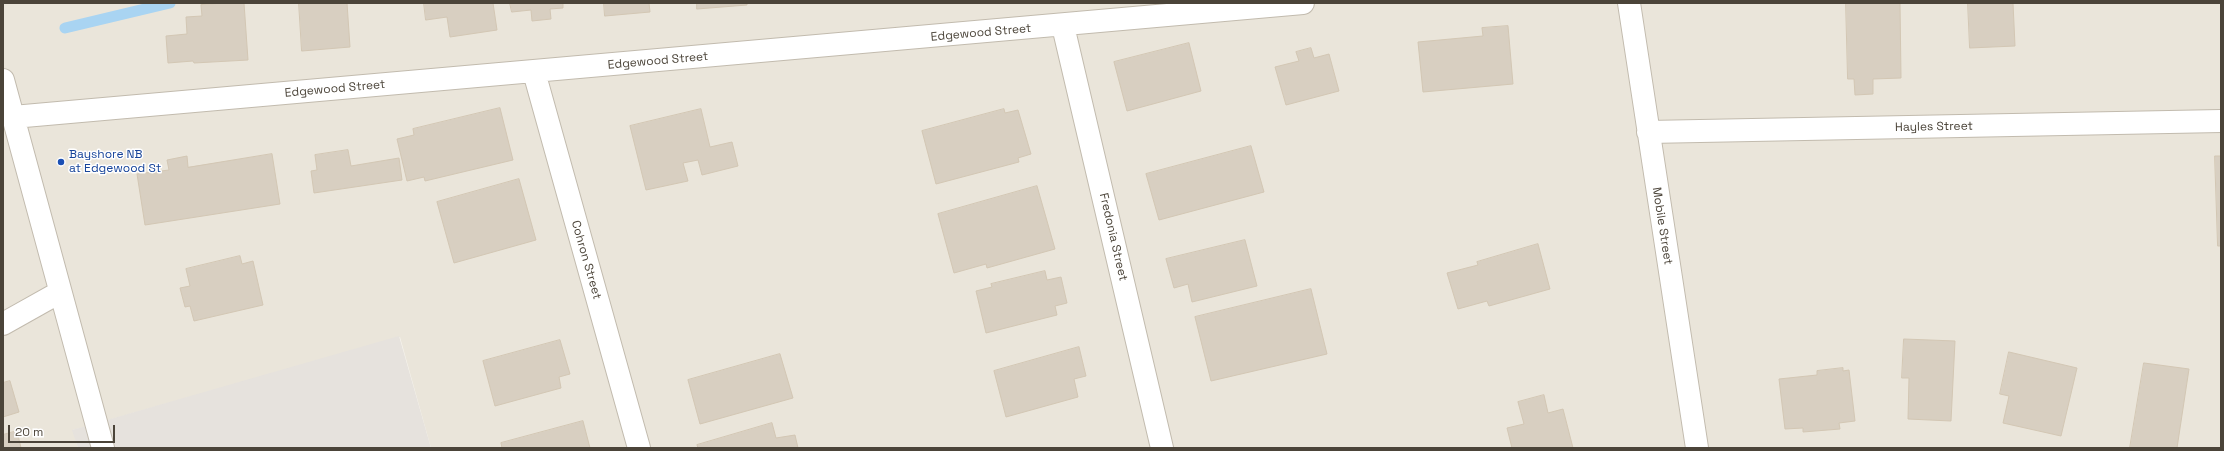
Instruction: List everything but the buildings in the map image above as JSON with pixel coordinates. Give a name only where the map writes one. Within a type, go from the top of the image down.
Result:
[{"type":"street","name":"Edgewood Street","points":[[13,117],[1064,26],[1303,3]]},
{"type":"street","name":"Mobile Street","points":[[1629,3],[1697,448]]},
{"type":"street","name":"Fredonia Street","points":[[1064,26],[1162,448]]},
{"type":"street","name":"Cohron Street","points":[[534,72],[639,448]]},
{"type":"street","points":[[3,80],[103,448]]},
{"type":"street","name":"Hayles Street","points":[[1648,132],[2221,120]]},
{"type":"street","points":[[3,324],[60,292]]},
{"type":"shaded area","points":[[3,3],[2221,3],[2221,448],[431,448],[400,337],[73,430],[78,448],[3,448]]},
{"type":"shaded area","points":[[399,336],[431,448],[78,448],[72,430]]},
{"type":"waterway","points":[[65,28],[170,3]]},
{"type":"place","name":"Bayshore NB at Edgewood St","points":[[61,162]]}]
